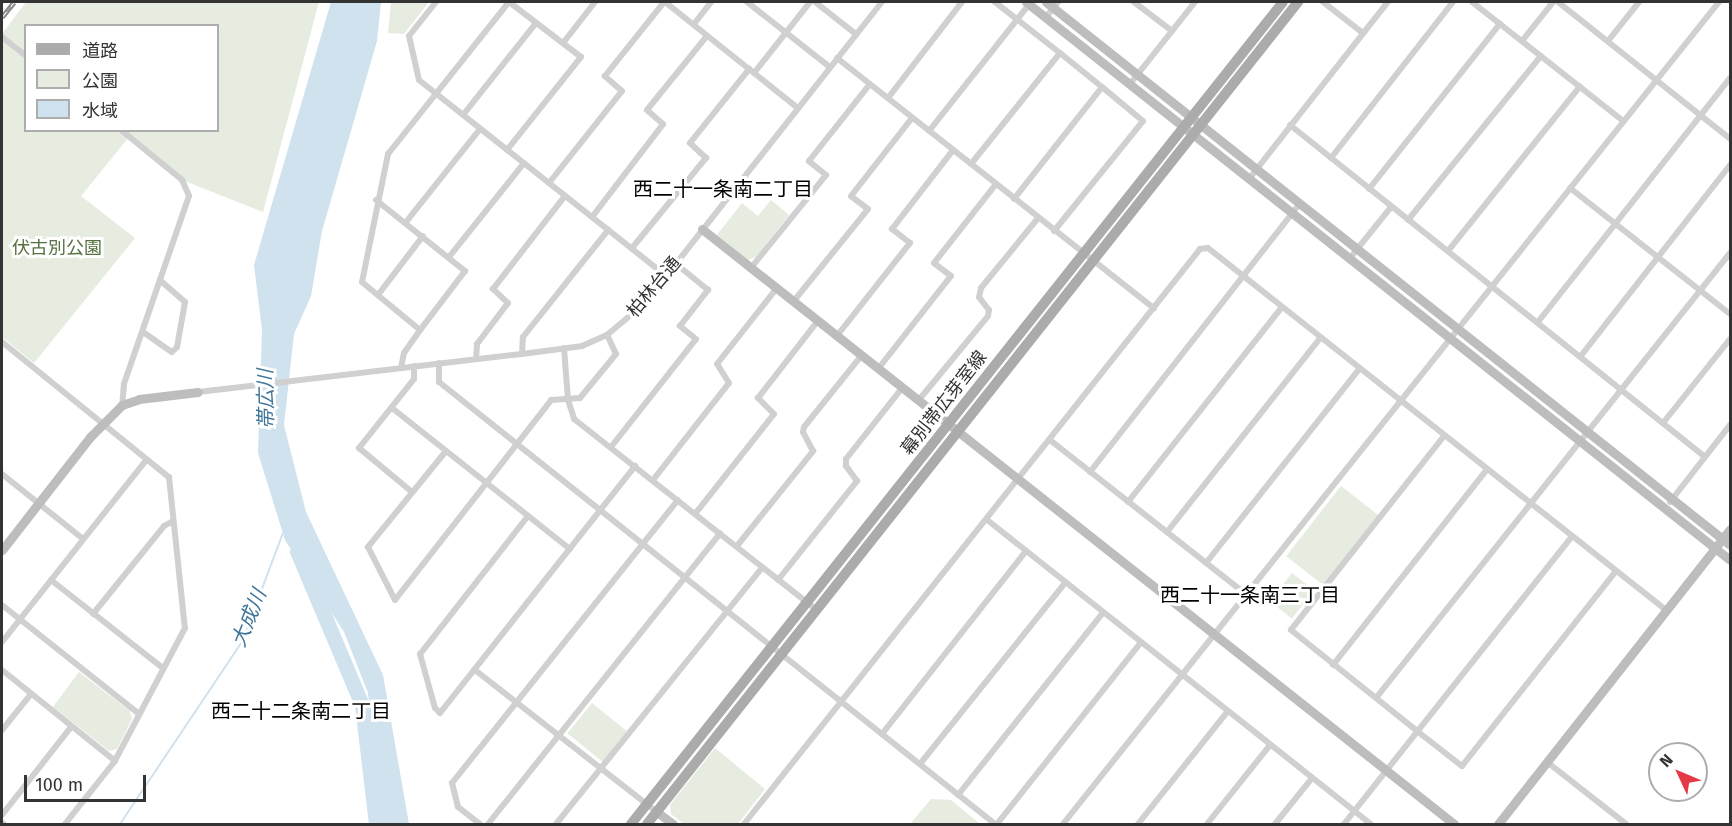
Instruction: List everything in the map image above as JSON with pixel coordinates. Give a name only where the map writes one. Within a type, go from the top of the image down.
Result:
[{"type":"main road","name":"幕別帯広芽室線","points":[[647,825],[1092,261],[1188,131],[1191,118],[1283,2]]},
{"type":"main road","name":"幕別帯広芽室線","points":[[630,825],[1083,254],[1188,131],[1201,125],[1298,2]]},
{"type":"street","points":[[436,2],[410,36],[418,80],[666,276]]},
{"type":"street","points":[[420,330],[362,282],[376,200],[388,154],[509,2],[581,57],[507,150]]},
{"type":"street","points":[[563,43],[595,2]]},
{"type":"street","points":[[549,183],[622,91],[605,76],[665,2],[798,108]]},
{"type":"street","points":[[694,24],[711,2]]},
{"type":"street","points":[[747,2],[830,67]]},
{"type":"street","points":[[632,248],[706,158],[690,143],[787,33],[810,2]]},
{"type":"street","points":[[815,2],[856,34]]},
{"type":"street","name":"柏林台通","points":[[202,392],[522,354],[564,348],[607,335],[637,312],[882,2]]},
{"type":"street","points":[[888,98],[962,2]]},
{"type":"street","points":[[994,2],[1143,121],[1054,231]]},
{"type":"street","points":[[930,131],[1018,20],[1029,2],[1248,179],[1731,560]]},
{"type":"street","points":[[1134,2],[1172,31]]},
{"type":"street","points":[[1130,84],[1195,2]]},
{"type":"street","points":[[1323,2],[1363,33]]},
{"type":"street","points":[[1248,179],[1388,2]]},
{"type":"street","points":[[1330,158],[1453,2]]},
{"type":"street","points":[[1472,2],[1623,121]]},
{"type":"street","points":[[1522,41],[1553,2]]},
{"type":"street","points":[[1558,2],[1731,139]]},
{"type":"street","points":[[1608,41],[1637,2]]},
{"type":"street","points":[[1063,825],[1122,755],[1127,741],[1151,711],[1184,676],[1248,596],[1274,556],[1402,401],[1719,2]]},
{"type":"street","points":[[1046,17],[1053,4],[1137,75],[1727,542]]},
{"type":"street","points":[[463,115],[536,23]]},
{"type":"street","points":[[1369,189],[1500,24]]},
{"type":"street","points":[[592,217],[663,124],[647,110],[707,36]]},
{"type":"street","points":[[2,37],[24,54]]},
{"type":"street","points":[[971,164],[1060,53]]},
{"type":"street","points":[[1408,220],[1541,56]]},
{"type":"street","points":[[837,58],[1154,308]]},
{"type":"street","points":[[1538,322],[1731,78]]},
{"type":"street","points":[[750,269],[826,175],[809,161],[870,84]]},
{"type":"street","points":[[1448,251],[1580,86]]},
{"type":"street","points":[[1014,199],[1102,87]]},
{"type":"street","points":[[793,302],[868,210],[851,196],[912,118]]},
{"type":"street","points":[[1290,125],[1705,457]]},
{"type":"street","points":[[406,222],[480,129]]},
{"type":"street","points":[[122,405],[124,384],[189,196],[188,189],[182,180],[123,132]]},
{"type":"street","points":[[836,337],[910,243],[892,229],[953,150]]},
{"type":"street","points":[[449,257],[524,163]]},
{"type":"street","points":[[1580,357],[1731,165]]},
{"type":"street","points":[[878,369],[951,276],[934,263],[996,184]]},
{"type":"street","points":[[1570,188],[1731,314]]},
{"type":"street","points":[[476,359],[477,344],[508,303],[493,289],[565,196]]},
{"type":"street","points":[[376,200],[465,271],[404,353],[401,368]]},
{"type":"street","points":[[1089,472],[1300,203]]},
{"type":"street","points":[[1350,258],[1391,207]]},
{"type":"street","points":[[918,401],[988,316],[989,310],[980,297],[981,288],[1038,218]]},
{"type":"street","points":[[702,229],[1454,825]]},
{"type":"street","points":[[522,354],[523,337],[608,230]]},
{"type":"street","points":[[378,295],[423,236]]},
{"type":"street","points":[[744,825],[1200,249],[1208,248],[1666,610]]},
{"type":"street","points":[[1376,698],[1529,502],[1731,253]]},
{"type":"street","points":[[611,447],[696,339],[680,326],[708,290],[675,263]]},
{"type":"street","points":[[142,332],[172,352],[177,347],[185,302],[160,280]]},
{"type":"street","points":[[653,480],[729,383],[717,364],[776,289]]},
{"type":"street","points":[[1128,502],[1282,307]]},
{"type":"street","points":[[695,514],[774,414],[758,398],[818,322]]},
{"type":"street","points":[[446,451],[368,547],[395,600],[551,400],[580,398],[616,354],[607,335]]},
{"type":"street","points":[[1167,532],[1321,337]]},
{"type":"street","points":[[1663,423],[1731,339]]},
{"type":"street","points":[[2,342],[169,477],[185,628],[115,761],[65,825]]},
{"type":"street","points":[[564,348],[568,400],[574,419],[817,610]]},
{"type":"street","points":[[737,546],[813,451],[803,432],[804,427],[861,356]]},
{"type":"street","points":[[439,363],[439,382],[996,825],[1141,642]]},
{"type":"street","points":[[412,492],[359,448],[414,379],[414,366]]},
{"type":"street","points":[[1206,563],[1360,368]]},
{"type":"street","points":[[778,580],[857,482],[846,466],[846,459],[902,388]]},
{"type":"street","points":[[2,549],[102,424],[122,405],[202,392]]},
{"type":"street","points":[[392,408],[570,549]]},
{"type":"street","points":[[1665,508],[1731,425]]},
{"type":"street","points":[[1444,436],[1291,630],[1417,731],[1462,766],[1616,571]]},
{"type":"street","points":[[1050,440],[1248,596]]},
{"type":"street","points":[[2,642],[147,459]]},
{"type":"street","points":[[528,516],[420,654],[435,708],[441,713],[635,466]]},
{"type":"street","points":[[1333,665],[1487,469]]},
{"type":"street","points":[[2,474],[83,539]]},
{"type":"street","points":[[480,825],[459,807],[452,783],[678,500]]},
{"type":"street","points":[[986,519],[1371,825]]},
{"type":"street","points":[[93,614],[164,526],[173,521]]},
{"type":"street","points":[[1498,825],[1715,548],[1727,542],[1731,529]]},
{"type":"street","points":[[488,825],[720,533]]},
{"type":"street","points":[[1344,825],[1572,536]]},
{"type":"street","points":[[882,734],[1026,551]]},
{"type":"street","points":[[556,825],[762,568]]},
{"type":"street","points":[[51,580],[163,668]]},
{"type":"street","points":[[920,765],[1066,582]]},
{"type":"street","points":[[2,605],[139,714]]},
{"type":"street","points":[[958,795],[1103,613]]},
{"type":"street","points":[[2,670],[115,761]]},
{"type":"street","points":[[475,670],[673,825]]},
{"type":"street","points":[[2,730],[31,694]]},
{"type":"street","points":[[1138,825],[1228,711]]},
{"type":"street","points":[[2,815],[71,726]]},
{"type":"street","points":[[1207,825],[1270,745]]},
{"type":"street","points":[[1546,762],[1626,825]]},
{"type":"street","points":[[1275,825],[1312,778]]},
{"type":"green space","name":"伏古別公園","points":[[26,2],[319,2],[263,212],[182,180],[129,137],[81,196],[135,238],[34,363],[2,337],[2,34]]},
{"type":"green space","points":[[391,2],[429,2],[404,34],[388,33]]},
{"type":"green space","points":[[771,200],[789,215],[756,257],[748,260],[717,235],[742,203],[758,216]]},
{"type":"green space","points":[[1341,486],[1378,515],[1323,585],[1286,556]]},
{"type":"green space","points":[[1292,573],[1314,590],[1292,619],[1270,601]]},
{"type":"green space","points":[[79,672],[130,711],[132,719],[117,749],[109,751],[53,707]]},
{"type":"green space","points":[[592,703],[627,731],[602,762],[567,733]]},
{"type":"green space","points":[[715,748],[765,789],[738,824],[684,824],[671,814],[670,805]]},
{"type":"green space","points":[[931,799],[951,800],[980,824],[910,824]]},
{"type":"water","points":[[331,2],[381,2],[377,41],[322,231],[311,296],[294,334],[284,425],[306,512],[383,675],[409,824],[382,824],[368,693],[344,632],[285,540],[258,453],[262,330],[254,265]]},
{"type":"waterway","name":"大成川","points":[[120,824],[242,642],[283,533]]},
{"type":"waterway","name":"帯広川","points":[[297,551],[362,705],[376,824]]},
{"type":"railway","points":[[2,17],[14,2]]},
{"type":"district","name":"西二十一条南二丁目","points":[[723,189]]},
{"type":"district","name":"西二十一条南三丁目","points":[[1250,595]]},
{"type":"district","name":"西二十二条南二丁目","points":[[301,711]]}]
